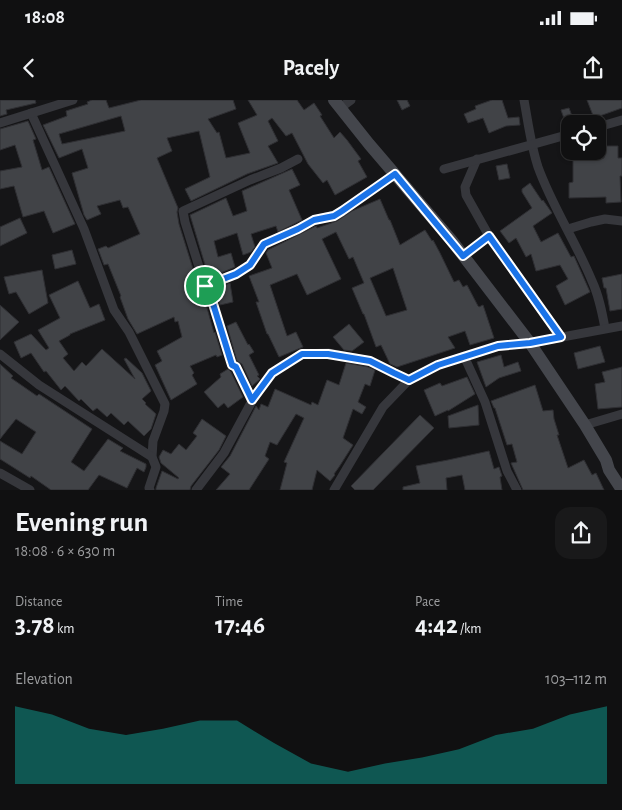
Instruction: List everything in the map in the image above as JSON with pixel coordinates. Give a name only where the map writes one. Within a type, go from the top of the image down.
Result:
[{"type":"main road","points":[[337,104],[463,256],[530,343],[585,425],[622,490]]},
{"type":"main road","points":[[606,460],[614,467],[622,479]]},
{"type":"street","points":[[0,123],[73,100]]},
{"type":"street","points":[[337,104],[351,100]]},
{"type":"street","points":[[524,100],[538,167],[593,282],[605,328]]},
{"type":"street","points":[[31,113],[84,229],[114,310],[129,332],[165,404],[153,441],[152,457],[156,467],[150,490]]},
{"type":"street","points":[[606,125],[622,120]]},
{"type":"street","points":[[444,169],[561,136]]},
{"type":"street","points":[[252,400],[236,367],[232,365],[210,294],[205,286],[183,211],[298,159]]},
{"type":"street","points":[[477,159],[465,187],[466,195],[489,236],[561,337]]},
{"type":"street","points":[[205,286],[236,274],[250,265],[264,244],[314,220],[334,216],[395,174]]},
{"type":"street","points":[[568,229],[604,218],[622,220]]},
{"type":"street","points":[[463,256],[489,236]]},
{"type":"street","points":[[334,490],[383,407],[409,380],[438,365],[498,346],[530,343],[622,326]]},
{"type":"street","points":[[0,354],[39,385],[152,457]]},
{"type":"street","points":[[196,490],[224,452],[252,400],[272,373],[302,354],[328,354],[370,361],[409,380]]},
{"type":"street","points":[[464,356],[484,402],[507,472],[517,490]]},
{"type":"street","points":[[585,425],[622,414]]},
{"type":"street","points":[[0,473],[30,490]]},
{"type":"building","points":[[0,100],[35,100],[36,103],[6,110],[7,114],[0,116]]},
{"type":"building","points":[[106,100],[109,108],[141,100],[233,100],[236,109],[208,119],[217,133],[219,132],[226,158],[250,153],[238,123],[257,115],[248,100],[297,100],[304,110],[314,103],[334,138],[340,132],[361,159],[358,161],[367,177],[335,195],[327,180],[323,183],[308,164],[292,133],[286,136],[272,118],[268,121],[278,141],[268,146],[278,163],[247,174],[191,201],[185,189],[210,177],[199,131],[167,138],[172,151],[157,158],[178,208],[179,224],[222,355],[217,357],[216,355],[190,366],[197,384],[171,400],[155,365],[162,361],[157,351],[182,337],[178,321],[175,322],[174,317],[137,334],[128,319],[108,264],[104,265],[98,249],[106,246],[108,248],[140,234],[128,207],[123,208],[120,200],[97,206],[101,214],[87,220],[72,173],[88,168],[82,149],[59,158],[43,125],[67,116],[66,111],[88,104],[87,102]],"holes":[[[121,116],[125,131],[62,144],[59,134]]]},
{"type":"building","points":[[397,100],[407,100],[410,106],[402,110]]},
{"type":"building","points":[[492,100],[502,100],[508,118],[519,117],[520,125],[506,126],[489,133],[483,118],[468,123],[464,114],[476,109],[475,106]]},
{"type":"building","points":[[587,100],[622,100],[622,108],[602,115],[593,115]]},
{"type":"building","points":[[569,108],[572,115],[563,115],[561,110]]},
{"type":"building","points":[[28,121],[36,139],[33,140],[42,170],[49,167],[75,224],[53,233],[44,211],[23,217],[14,186],[0,189],[0,171],[22,167],[15,145],[0,150],[0,129]]},
{"type":"building","points":[[606,146],[618,146],[618,158],[622,158],[622,176],[620,176],[621,202],[606,203],[606,197],[569,198],[569,183],[573,182],[573,160],[606,160]]},
{"type":"building","points":[[507,164],[510,178],[499,180],[496,166]]},
{"type":"building","points":[[292,169],[300,185],[289,190],[302,220],[278,232],[276,226],[251,234],[255,247],[251,252],[243,255],[237,233],[214,241],[218,257],[231,253],[235,267],[209,278],[190,215],[226,198],[233,216],[247,211],[242,191]]},
{"type":"building","points":[[530,183],[552,213],[533,226],[541,242],[558,233],[571,257],[574,256],[590,292],[565,305],[556,286],[568,279],[560,265],[536,271],[531,254],[526,257],[516,238],[509,243],[500,231],[532,208],[522,192],[522,189]]},
{"type":"building","points":[[380,199],[400,245],[425,230],[433,240],[454,282],[459,280],[463,287],[467,285],[478,306],[483,305],[494,338],[470,345],[465,331],[448,337],[455,348],[397,367],[390,364],[381,345],[376,347],[352,288],[364,283],[353,257],[349,259],[336,232],[322,239],[341,279],[307,295],[297,274],[270,285],[287,336],[296,332],[303,347],[279,357],[267,334],[256,302],[259,302],[249,276],[272,268],[266,253],[268,250],[316,226],[317,228],[337,221],[352,211]],"holes":[[[393,268],[407,310],[386,316],[370,278]]]},
{"type":"building","points":[[20,218],[27,233],[0,246],[0,227]]},
{"type":"building","points":[[72,250],[76,264],[55,269],[52,255]]},
{"type":"building","points":[[42,270],[48,303],[29,314],[16,292],[9,294],[4,277]]},
{"type":"building","points":[[622,274],[622,309],[610,311],[606,288],[604,288],[602,278]]},
{"type":"building","points":[[78,281],[90,308],[99,304],[105,320],[70,334],[59,341],[68,354],[63,358],[74,371],[82,362],[86,366],[102,349],[135,379],[124,359],[126,358],[142,373],[151,391],[142,399],[156,414],[151,429],[144,436],[128,421],[124,425],[111,413],[107,417],[97,408],[93,411],[81,399],[79,401],[65,386],[61,390],[46,371],[44,372],[31,353],[21,358],[14,342],[31,334],[46,350],[49,348],[38,330],[60,318],[49,295]]},
{"type":"building","points":[[230,283],[233,302],[220,305],[214,289]]},
{"type":"building","points":[[0,305],[19,322],[0,340]]},
{"type":"building","points":[[236,322],[248,345],[254,352],[249,355],[260,379],[252,386],[242,364],[237,361],[227,326]]},
{"type":"building","points":[[349,324],[364,342],[352,351],[344,350],[333,337]]},
{"type":"building","points":[[600,346],[605,362],[578,369],[574,353]]},
{"type":"building","points":[[501,355],[504,367],[518,362],[521,371],[499,378],[486,387],[477,362]]},
{"type":"building","points":[[346,363],[375,370],[370,386],[365,384],[358,402],[366,407],[362,414],[353,409],[343,438],[353,445],[330,481],[317,470],[312,490],[280,490],[287,463],[284,462],[304,418],[296,414],[277,445],[270,442],[265,456],[269,459],[249,490],[216,490],[230,474],[221,467],[230,456],[256,406],[259,410],[261,404],[268,407],[275,389],[311,405],[312,402],[318,405],[327,380],[339,385]]},
{"type":"building","points":[[0,364],[13,376],[11,378],[92,429],[71,462],[84,471],[108,439],[123,448],[120,451],[146,464],[144,472],[137,468],[127,488],[99,475],[88,490],[51,490],[31,476],[30,478],[0,459],[0,441],[22,454],[36,432],[16,419],[0,439]]},
{"type":"building","points":[[622,367],[622,407],[598,409],[595,384],[605,382],[602,372]]},
{"type":"building","points":[[228,369],[243,397],[228,408],[224,403],[218,408],[204,392],[221,377],[220,374]]},
{"type":"building","points":[[467,377],[475,394],[448,411],[435,416],[424,390],[440,383],[442,386]]},
{"type":"building","points":[[535,385],[543,411],[553,410],[559,435],[557,435],[568,468],[584,460],[592,475],[596,473],[604,490],[523,490],[511,463],[517,462],[512,444],[507,445],[491,401]]},
{"type":"building","points":[[478,405],[479,425],[449,428],[448,416]]},
{"type":"building","points":[[420,415],[434,428],[373,490],[355,490],[351,486]]},
{"type":"building","points":[[202,419],[226,436],[219,450],[191,486],[190,490],[156,490],[162,471],[179,478],[161,463],[159,457],[163,450],[171,454],[179,444],[186,450],[197,436],[193,433]]},
{"type":"building","points":[[489,451],[494,469],[499,467],[502,476],[500,477],[502,490],[465,490],[462,475],[446,478],[447,490],[403,490],[403,487],[420,483],[416,466]]},
{"type":"route","points":[[395,174],[463,256],[489,236],[561,337],[530,343],[498,346],[469,354],[438,365],[409,380],[370,361],[328,354],[302,354],[272,373],[252,400],[236,367],[232,365],[210,294],[205,286],[236,274],[250,265],[264,244],[314,220],[334,216],[395,174]]}]
